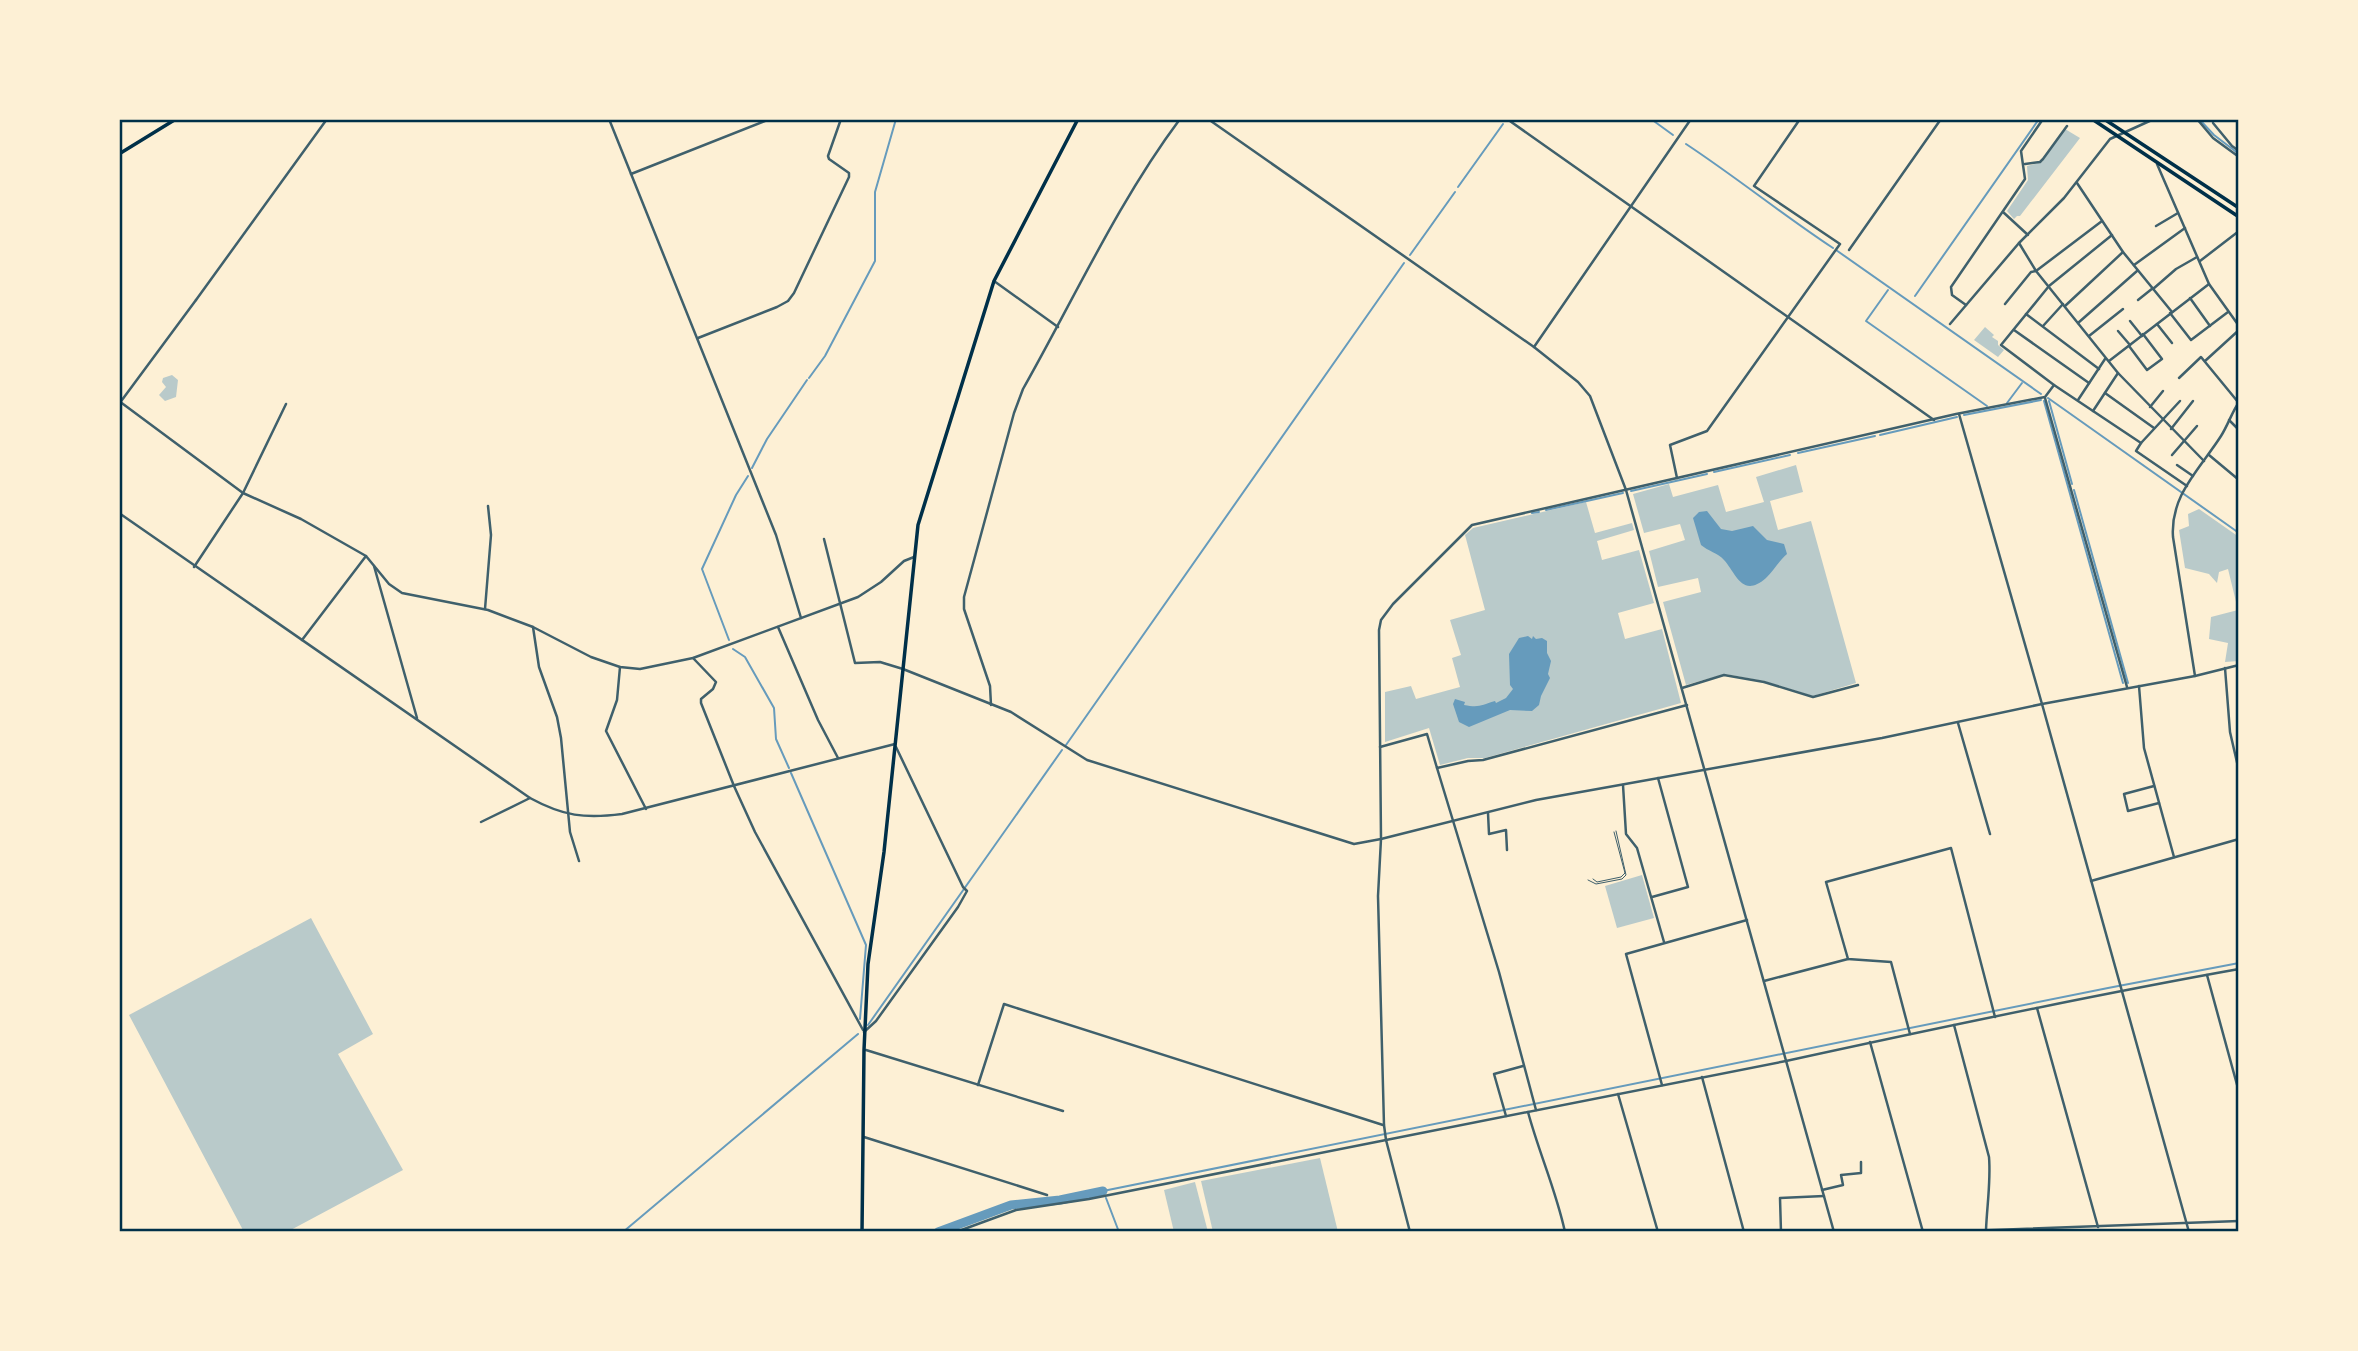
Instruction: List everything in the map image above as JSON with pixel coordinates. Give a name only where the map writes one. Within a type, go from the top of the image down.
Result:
[{"type":"main road","points":[[119,154],[176,119]]},
{"type":"main road","points":[[862,1232],[864,1030],[868,964],[884,852],[921,510],[994,282],[1078,119]]},
{"type":"main road","points":[[2092,119],[2239,217]]},
{"type":"main road","points":[[2104,119],[2239,208]]},
{"type":"street","points":[[327,119],[119,402],[243,493],[301,519],[366,556],[389,584],[402,593],[485,609],[533,627],[571,648],[620,667],[640,669],[692,658],[858,597],[914,556]]},
{"type":"street","points":[[609,119],[776,535],[801,618]]},
{"type":"street","points":[[631,174],[770,119]]},
{"type":"street","points":[[698,338],[777,307],[788,301],[794,293],[849,177],[849,173],[829,159],[841,119]]},
{"type":"street","points":[[991,705],[990,686],[964,609],[964,597],[1014,413],[1023,389],[1141,176],[1180,119]]},
{"type":"street","points":[[1208,119],[1534,347],[1578,382],[1590,396],[1626,490],[1834,1232]]},
{"type":"street","points":[[1507,119],[1934,420]]},
{"type":"street","points":[[1534,347],[1691,119]]},
{"type":"street","points":[[1677,478],[1670,445],[1707,431],[1840,244],[1754,186],[1800,119]]},
{"type":"street","points":[[1849,250],[1941,119]]},
{"type":"street","points":[[1966,304],[1952,295],[1951,287],[2025,179],[2021,151],[2043,119]]},
{"type":"street","points":[[1950,324],[2019,243],[2077,183],[2110,139],[2154,119]]},
{"type":"street","points":[[2197,119],[2239,157]]},
{"type":"street","points":[[2213,123],[2239,151]]},
{"type":"street","points":[[2025,164],[2040,162],[2067,126]]},
{"type":"street","points":[[2226,148],[2230,144]]},
{"type":"street","points":[[2156,162],[2209,284],[2239,328],[2204,362]]},
{"type":"street","points":[[2077,183],[2133,266],[2153,288],[2191,340],[2229,312]]},
{"type":"street","points":[[2003,212],[2028,235]]},
{"type":"street","points":[[2156,226],[2178,213]]},
{"type":"street","points":[[2005,304],[2031,272],[2036,271],[2102,221]]},
{"type":"street","points":[[2133,266],[2185,228]]},
{"type":"street","points":[[2200,262],[2239,231]]},
{"type":"street","points":[[2112,235],[2049,286],[2001,345],[2054,385],[2141,443]]},
{"type":"street","points":[[2019,243],[2036,271],[2118,373],[2204,461]]},
{"type":"street","points":[[2043,327],[2123,251]]},
{"type":"street","points":[[2138,300],[2197,257]]},
{"type":"street","points":[[2078,323],[2137,271]]},
{"type":"street","points":[[994,282],[1058,327]]},
{"type":"street","points":[[2078,400],[2108,360],[2209,284]]},
{"type":"street","points":[[2190,298],[2210,326]]},
{"type":"street","points":[[2089,336],[2123,309]]},
{"type":"street","points":[[2026,314],[2099,369]]},
{"type":"street","points":[[2118,331],[2147,370],[2162,359],[2130,321]]},
{"type":"street","points":[[2157,324],[2172,343]]},
{"type":"street","points":[[2013,330],[2089,383]]},
{"type":"street","points":[[2179,378],[2201,358],[2239,402],[2208,455],[2178,498],[2173,527],[2195,676]]},
{"type":"street","points":[[2093,411],[2118,373]]},
{"type":"street","points":[[1410,1232],[1384,1125],[1378,896],[1381,839],[1381,620],[1405,591],[1472,525],[1959,414],[2045,397],[2054,385]]},
{"type":"street","points":[[2150,407],[2163,391]]},
{"type":"street","points":[[2105,393],[2154,428]]},
{"type":"street","points":[[2045,397],[2127,687]]},
{"type":"street","points":[[2180,401],[2136,451],[2187,486]]},
{"type":"street","points":[[2171,429],[2193,401]]},
{"type":"street","points":[[194,567],[243,493],[286,404]]},
{"type":"street","points":[[1959,414],[2189,1232]]},
{"type":"street","points":[[2229,420],[2239,430]]},
{"type":"street","points":[[2172,455],[2197,426]]},
{"type":"street","points":[[2208,455],[2239,480]]},
{"type":"street","points":[[2177,465],[2193,476]]},
{"type":"street","points":[[485,609],[491,535],[488,506]]},
{"type":"street","points":[[119,513],[530,798],[548,808],[575,817],[606,816],[646,809],[734,786],[838,758],[895,744],[967,891],[868,1030],[864,1030],[755,832],[734,786],[701,704],[701,699],[713,689],[716,682],[692,658]]},
{"type":"street","points":[[824,539],[855,663],[880,662],[904,669],[1010,712],[1087,760],[1354,844],[1536,800],[1958,723],[2239,665]]},
{"type":"street","points":[[302,640],[366,556]]},
{"type":"street","points":[[374,566],[417,720]]},
{"type":"street","points":[[778,626],[818,720],[838,758]]},
{"type":"street","points":[[533,627],[539,667],[561,738],[570,832],[579,861]]},
{"type":"street","points":[[620,667],[617,700],[606,731],[646,809]]},
{"type":"street","points":[[2225,668],[2230,732],[2239,771]]},
{"type":"street","points":[[1682,688],[1724,675],[1764,682],[1813,697],[1858,685]]},
{"type":"street","points":[[2139,685],[2144,748],[2174,857]]},
{"type":"street","points":[[1437,768],[1483,760],[1687,705]]},
{"type":"street","points":[[1958,723],[1990,834]]},
{"type":"street","points":[[1380,747],[1427,734],[1499,972],[1536,1110]]},
{"type":"street","points":[[1651,898],[1688,887],[1658,778]]},
{"type":"street","points":[[1623,785],[1626,834],[1637,848],[1664,942]]},
{"type":"street","points":[[2154,786],[2124,794],[2128,811],[2159,803]]},
{"type":"street","points":[[481,822],[530,798]]},
{"type":"street","points":[[1488,813],[1489,834],[1506,831],[1507,850]]},
{"type":"street","points":[[2091,881],[2239,839]]},
{"type":"street","points":[[1848,959],[1826,882],[1951,848],[1996,1017]]},
{"type":"street","points":[[1662,1083],[1626,954],[1747,920]]},
{"type":"street","points":[[1764,981],[1848,959],[1891,962],[1910,1034]]},
{"type":"street","points":[[956,1232],[1016,1210],[1089,1199],[2239,969]]},
{"type":"street","points":[[2207,975],[2239,1092]]},
{"type":"street","points":[[978,1085],[1004,1004],[1384,1125]]},
{"type":"street","points":[[2037,1008],[2098,1227]]},
{"type":"street","points":[[1954,1025],[1989,1157],[1991,1176],[1987,1195],[1986,1230]]},
{"type":"street","points":[[1870,1042],[1923,1232]]},
{"type":"street","points":[[864,1050],[1063,1111]]},
{"type":"street","points":[[1506,1116],[1494,1074],[1523,1066]]},
{"type":"street","points":[[1702,1077],[1744,1232]]},
{"type":"street","points":[[1618,1094],[1658,1232]]},
{"type":"street","points":[[1528,1111],[1565,1232]]},
{"type":"street","points":[[864,1137],[1047,1195]]},
{"type":"street","points":[[1822,1190],[1843,1185],[1841,1175],[1861,1173],[1861,1162]]},
{"type":"street","points":[[1781,1232],[1780,1198],[1824,1196]]},
{"type":"street","points":[[1938,1232],[2239,1221]]},
{"type":"street","points":[[2103,1232],[2104,1226]]},
{"type":"lane","points":[[1588,880],[1595,884],[1626,875],[1615,832],[1625,873],[1597,882],[1593,878]]},
{"type":"shaded area","points":[[2065,129],[2080,138],[2020,216],[2014,219],[2007,211],[2028,180],[2027,166],[2042,162]]},
{"type":"shaded area","points":[[1985,327],[2004,350],[1998,357],[1974,340]]},
{"type":"shaded area","points":[[172,375],[178,380],[176,397],[165,401],[159,395],[166,387],[162,382],[163,378]]},
{"type":"shaded area","points":[[1796,465],[1803,492],[1770,501],[1778,530],[1811,521],[1856,683],[1813,696],[1764,681],[1725,674],[1686,685],[1663,602],[1701,592],[1698,578],[1658,587],[1649,551],[1685,540],[1680,524],[1644,533],[1633,494],[1669,484],[1673,497],[1718,485],[1726,512],[1764,502],[1756,477]]},
{"type":"shaded area","points":[[1586,502],[1595,533],[1632,523],[1634,530],[1597,541],[1602,560],[1639,550],[1654,603],[1618,613],[1625,639],[1662,629],[1681,703],[1485,758],[1468,758],[1440,765],[1429,728],[1385,742],[1385,692],[1411,686],[1416,699],[1460,687],[1452,658],[1461,655],[1450,620],[1485,610],[1465,535],[1473,528]]},
{"type":"shaded area","points":[[2199,509],[2239,537],[2239,661],[2225,662],[2228,643],[2209,639],[2211,617],[2238,610],[2228,569],[2219,572],[2217,583],[2209,574],[2185,568],[2179,530],[2189,526],[2188,514]]},
{"type":"shaded area","points":[[1642,875],[1654,918],[1617,928],[1605,886]]},
{"type":"shaded area","points":[[311,918],[373,1034],[338,1054],[403,1170],[287,1232],[244,1232],[129,1015]]},
{"type":"shaded area","points":[[1320,1158],[1338,1232],[1213,1232],[1201,1181]]},
{"type":"shaded area","points":[[1195,1182],[1208,1232],[1174,1232],[1164,1190]]},
{"type":"water","points":[[1707,511],[1721,529],[1732,531],[1753,526],[1767,540],[1784,544],[1787,554],[1758,584],[1745,585],[1722,558],[1701,545],[1693,518],[1699,512]]},
{"type":"water","points":[[1528,636],[1547,641],[1547,653],[1551,661],[1548,674],[1550,678],[1539,705],[1532,711],[1510,710],[1469,727],[1459,722],[1453,704],[1455,699],[1465,702],[1464,705],[1480,706],[1506,698],[1513,689],[1510,685],[1509,654],[1519,638]]},
{"type":"waterway","points":[[809,378],[825,356],[875,261],[875,192],[896,119]]},
{"type":"waterway","points":[[1651,119],[1673,135]]},
{"type":"waterway","points":[[1915,296],[2039,119]]},
{"type":"waterway","points":[[2199,119],[2214,135],[2239,154]]},
{"type":"waterway","points":[[1458,187],[1503,124]]},
{"type":"waterway","points":[[1686,144],[1833,248]]},
{"type":"waterway","points":[[1410,255],[1455,192]]},
{"type":"waterway","points":[[1836,250],[2041,394]]},
{"type":"waterway","points":[[1066,745],[1404,263]]},
{"type":"waterway","points":[[1888,290],[1866,321],[1987,406]]},
{"type":"waterway","points":[[752,468],[767,439],[807,380]]},
{"type":"waterway","points":[[2007,403],[2022,383]]},
{"type":"waterway","points":[[2048,398],[2239,533]]},
{"type":"waterway","points":[[1964,415],[2041,400]]},
{"type":"waterway","points":[[2044,401],[2123,683]]},
{"type":"waterway","points":[[2049,401],[2072,484]]},
{"type":"waterway","points":[[1880,435],[1957,417]]},
{"type":"waterway","points":[[1798,453],[1875,436]]},
{"type":"waterway","points":[[1714,472],[1790,455]]},
{"type":"waterway","points":[[1631,491],[1707,474]]},
{"type":"waterway","points":[[729,640],[702,569],[736,495],[748,476]]},
{"type":"waterway","points":[[2074,490],[2128,683]]},
{"type":"waterway","points":[[1546,510],[1623,493]]},
{"type":"waterway","points":[[1532,513],[1539,512]]},
{"type":"waterway","points":[[733,649],[745,657],[774,708],[776,739],[789,768]]},
{"type":"waterway","points":[[868,1025],[1062,750]]},
{"type":"waterway","points":[[791,773],[866,945],[860,1019]]},
{"type":"waterway","points":[[1104,1193],[1103,1191],[2239,963]]},
{"type":"waterway","points":[[623,1232],[858,1034]]},
{"type":"waterway","points":[[938,1232],[1011,1205],[1060,1200],[1103,1191]]},
{"type":"waterway","points":[[1106,1198],[1119,1232]]}]
